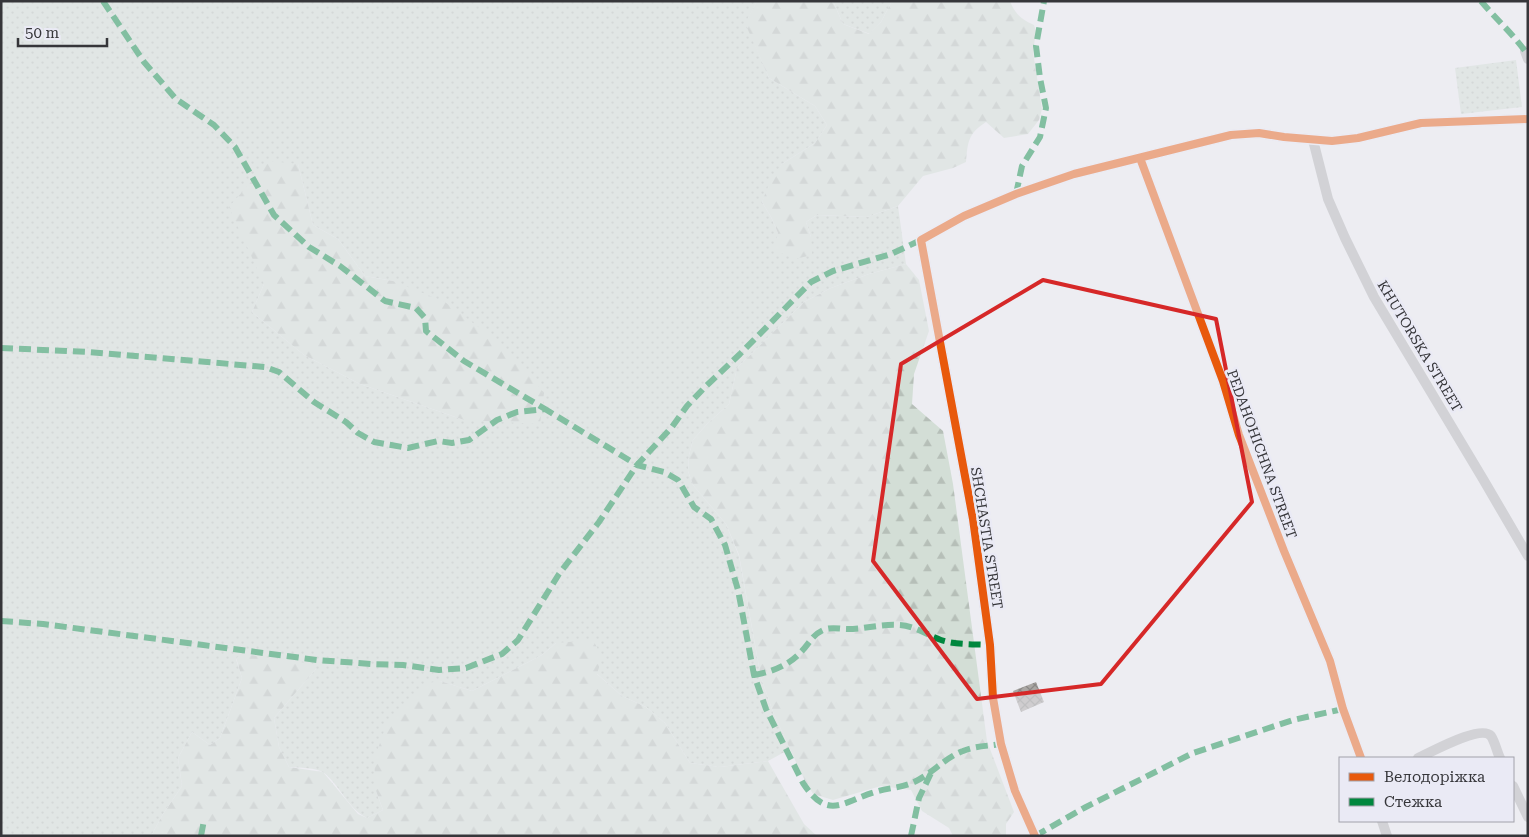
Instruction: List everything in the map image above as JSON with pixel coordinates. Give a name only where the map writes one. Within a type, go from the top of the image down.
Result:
[{"type":"street","points":[[1140,158],[1231,135],[1259,133],[1332,141],[1358,138],[1421,123],[1528,119]]},
{"type":"street","name":"KHUTORSKA STREET","points":[[1312,140],[1328,198],[1374,297],[1528,556]]},
{"type":"street","name":"SHCHASTIA STREET","points":[[1035,836],[1015,791],[1001,744],[993,698],[990,645],[973,519],[921,240],[964,216],[1016,194],[1074,174],[1140,158]]},
{"type":"street","name":"PEDAHOHICHNA STREET","points":[[1140,158],[1220,373],[1239,435],[1284,551],[1330,661],[1343,709],[1361,757]]},
{"type":"street","points":[[1420,757],[1465,736],[1486,733],[1491,736],[1500,757]]},
{"type":"street","points":[[1514,788],[1528,817]]},
{"type":"street","points":[[1382,822],[1387,836]]},
{"type":"highlighted area","points":[[1043,280],[1216,319],[1252,502],[1101,684],[977,699],[873,561],[901,364]]},
{"type":"green space","points":[[1,1],[757,1],[746,23],[769,78],[815,106],[827,125],[815,143],[782,164],[762,202],[778,233],[811,237],[806,222],[817,215],[867,217],[898,206],[906,264],[869,274],[831,288],[804,302],[737,368],[729,404],[693,440],[689,455],[688,471],[693,485],[726,524],[739,556],[761,678],[773,712],[790,749],[768,761],[720,767],[690,763],[665,723],[646,707],[622,696],[596,673],[556,643],[542,655],[472,691],[440,681],[376,791],[383,810],[367,818],[349,803],[330,778],[321,771],[289,767],[279,747],[274,718],[316,669],[236,659],[242,678],[220,738],[210,745],[192,732],[178,758],[182,786],[151,836],[1,836]],"holes":[[[298,164],[313,225],[338,239],[365,276],[393,281],[464,420],[360,384],[304,355],[252,312],[264,284]]]},
{"type":"green space","points":[[757,1],[833,1],[843,24],[869,34],[881,22],[892,1],[1010,1],[1016,13],[1034,25],[1036,31],[1033,52],[1042,109],[1039,120],[1028,134],[1004,138],[986,122],[972,134],[967,149],[966,162],[953,168],[923,176],[898,206],[867,217],[817,215],[806,222],[811,237],[812,255],[795,259],[774,250],[778,233],[762,202],[771,179],[782,164],[815,143],[827,125],[815,106],[769,78],[745,23]]},
{"type":"green space","points":[[833,1],[892,1],[881,22],[870,34],[843,24]]},
{"type":"green space","points":[[1516,60],[1522,107],[1461,114],[1455,68]]},
{"type":"green space","points":[[269,161],[298,164],[313,225],[338,239],[365,276],[393,281],[445,302],[501,344],[544,393],[540,424],[464,420],[360,384],[304,355],[252,312],[264,284],[229,207]]},
{"type":"green space","points":[[906,264],[919,280],[929,331],[914,374],[912,404],[943,431],[953,484],[987,741],[1014,812],[1006,824],[1006,836],[953,836],[949,828],[922,811],[911,790],[881,786],[833,800],[813,794],[801,773],[773,712],[761,678],[739,555],[726,524],[693,485],[688,471],[689,455],[693,440],[729,404],[737,368],[804,302],[831,288],[869,274]]},
{"type":"green space","points":[[593,640],[602,657],[597,674],[622,696],[646,707],[665,723],[690,763],[720,767],[768,761],[804,824],[817,836],[151,836],[182,786],[178,758],[192,732],[210,745],[220,738],[242,678],[236,658],[243,654],[313,664],[316,669],[274,718],[279,747],[289,767],[323,772],[358,814],[367,818],[383,810],[376,791],[374,760],[387,723],[428,683],[440,681],[472,691],[542,655],[556,643]]},
{"type":"building","points":[[1036,682],[1044,702],[1021,712],[1013,691]]},
{"type":"marked path","points":[[103,1],[144,62],[176,99],[214,125],[235,147],[274,215],[309,247],[340,266],[385,301],[416,308],[425,318],[426,331],[464,361],[545,409]]},
{"type":"marked path","points":[[1016,194],[1022,166],[1040,137],[1046,108],[1036,46],[1044,1]]},
{"type":"marked path","points":[[1481,1],[1525,51]]},
{"type":"marked path","points":[[1,621],[43,624],[317,660],[403,665],[439,670],[466,668],[502,654],[518,640],[559,574],[599,522],[637,465],[705,387],[811,282],[833,271],[891,254],[921,240]]},
{"type":"marked path","points":[[1,348],[89,352],[265,367],[279,372],[314,402],[346,422],[358,433],[374,442],[408,448],[438,441],[452,443],[469,440],[497,420],[517,412],[545,409],[637,465],[664,472],[678,480],[694,507],[711,519],[725,545],[738,590],[754,675],[766,709],[803,783],[820,802],[836,806],[863,796],[907,785],[919,780],[956,754],[977,747],[1001,744]]},
{"type":"marked path","points":[[754,675],[774,670],[786,664],[796,657],[818,633],[829,628],[854,629],[885,625],[904,625],[947,642],[990,645]]},
{"type":"marked path","points":[[1035,836],[1084,808],[1193,753],[1293,720],[1343,709]]},
{"type":"marked path","points":[[911,836],[919,798],[932,771]]},
{"type":"marked path","points":[[201,836],[204,820]]},
{"type":"cycle path","points":[[1035,836],[1015,791],[1001,744],[993,698],[990,645],[973,519],[921,240],[964,216],[1016,194],[1074,174],[1231,135],[1259,133],[1332,141],[1358,138],[1421,123],[1528,119]]},
{"type":"cycle path","points":[[1140,158],[1223,381],[1239,435],[1284,551],[1330,661],[1343,709],[1361,757]]}]
